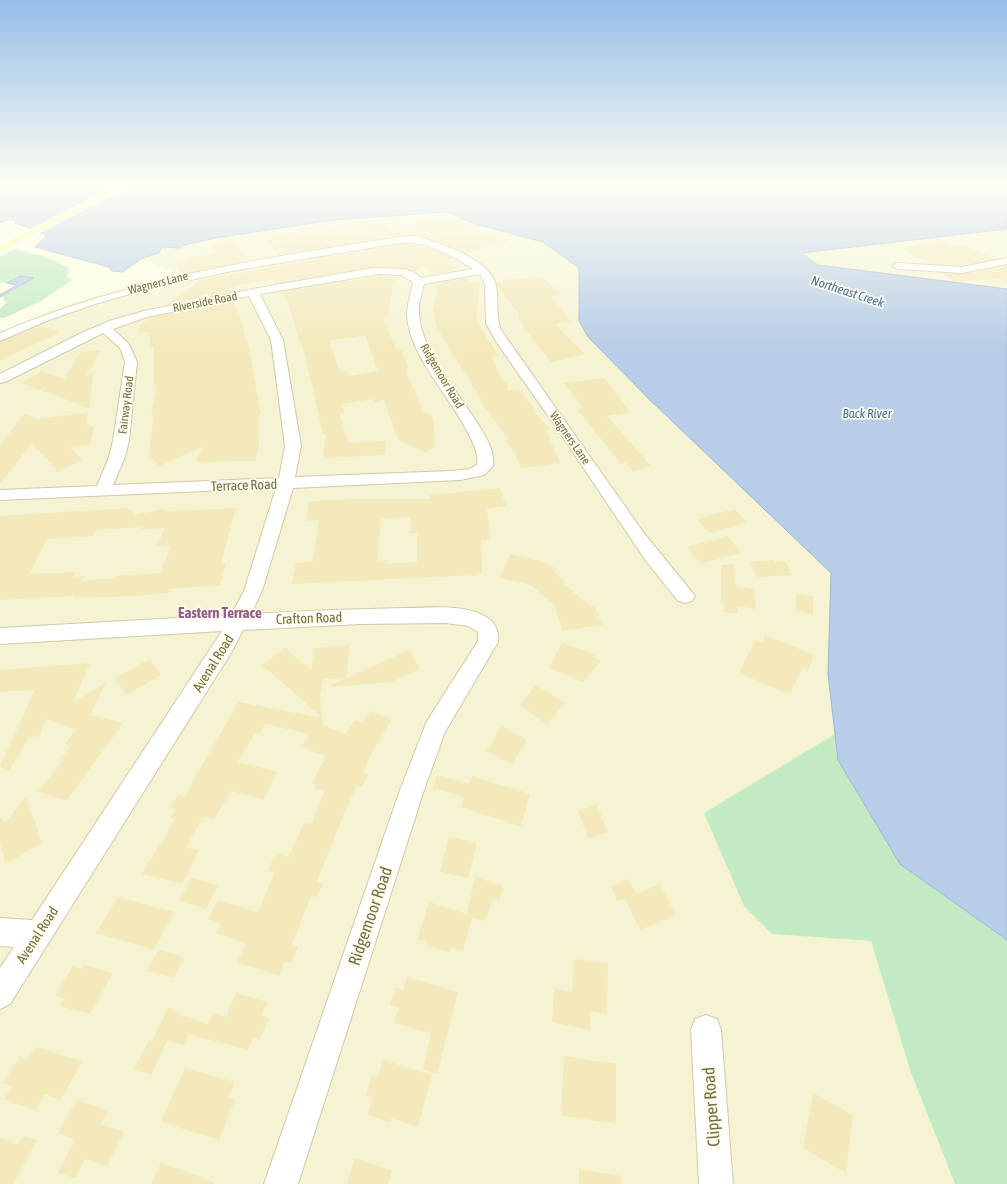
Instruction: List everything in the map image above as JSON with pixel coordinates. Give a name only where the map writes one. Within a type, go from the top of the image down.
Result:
[{"type":"main road","points":[[3,245],[14,239]]},
{"type":"main road","points":[[3,245],[15,239]]},
{"type":"street","name":"Wagners Lane","points":[[0,338],[37,320],[85,304],[179,278],[403,240],[422,241],[463,259],[483,270],[491,281],[490,320],[519,368],[557,418],[664,572],[685,596]]},
{"type":"street","points":[[897,266],[962,270],[1007,261]]},
{"type":"street","name":"Riverside Road","points":[[0,378],[104,328],[144,314],[253,292],[385,270],[406,273],[419,282]]},
{"type":"street","points":[[419,282],[483,270]]},
{"type":"street","name":"Ridgemoor Road","points":[[419,282],[413,312],[416,330],[426,355],[479,438],[486,452],[487,460],[485,466]]},
{"type":"street","name":"Avenal Road","points":[[0,994],[224,647],[238,621],[258,577],[286,484],[291,458],[292,433],[278,346],[269,323],[253,292]]},
{"type":"street","name":"Fairway Road","points":[[103,490],[117,457],[121,441],[131,362],[130,353],[126,346],[104,328]]},
{"type":"street","name":"Terrace Road","points":[[0,495],[451,476],[476,472],[485,466]]},
{"type":"street","name":"Crafton Road","points":[[0,636],[238,621],[385,616],[461,617],[477,621],[487,628],[490,634],[488,642],[480,658]]},
{"type":"street","name":"Ridgemoor Road","points":[[281,1184],[412,790],[435,728],[480,658]]},
{"type":"street","points":[[0,932],[38,934]]},
{"type":"street","name":"Clipper Road","points":[[706,1030],[716,1184]]},
{"type":"shaded area","points":[[209,239],[533,239],[543,242],[579,268],[579,321],[587,336],[650,400],[831,573],[828,678],[835,734],[704,813],[772,934],[871,941],[910,1070],[955,1184],[0,1184],[0,333],[58,307],[178,273],[141,259],[158,253],[162,247],[179,248],[184,245]]},
{"type":"shaded area","points":[[915,239],[1007,239],[1007,289],[818,265],[801,252]]},
{"type":"green space","points":[[14,249],[50,258],[56,261],[69,269],[67,277],[72,280],[41,301],[4,318],[0,318],[0,309],[6,302],[2,297],[34,278],[20,276],[7,283],[0,282],[0,256]]},
{"type":"green space","points":[[835,734],[838,760],[1007,939],[1007,1184],[955,1184],[910,1070],[871,941],[772,934],[744,906],[704,813]]},
{"type":"water","name":"Back River","points":[[43,239],[210,239],[184,245],[179,248],[162,247],[159,253],[141,259],[123,272],[112,271],[109,267],[35,247]]},
{"type":"water","name":"Back River","points":[[533,239],[919,239],[801,253],[818,265],[1007,289],[1007,940],[900,864],[838,760],[828,674],[831,573],[650,400],[588,337],[579,321],[579,268],[543,242]]},
{"type":"water","points":[[20,276],[34,278],[0,297],[0,295],[17,285],[7,283]]},
{"type":"building","points":[[237,239],[243,254],[248,260],[181,275],[175,262],[186,261],[185,259],[216,253],[213,243],[219,242],[218,240]]},
{"type":"building","points":[[266,239],[381,239],[279,255]]},
{"type":"building","points":[[432,239],[505,239],[510,241],[466,253]]},
{"type":"building","points":[[941,239],[955,246],[964,245],[996,259],[962,265],[930,264],[924,259],[918,259],[902,248]]},
{"type":"building","points":[[400,244],[419,245],[438,251],[452,258],[447,260],[458,270],[433,274],[423,266],[414,271],[404,268],[373,267],[275,284],[273,279],[229,288],[231,292],[166,305],[200,280]]},
{"type":"building","points":[[1007,266],[1007,283],[998,279],[954,281],[942,273],[962,274]]},
{"type":"building","points":[[379,276],[402,277],[394,282],[387,317],[384,316],[385,318],[383,318],[397,351],[401,350],[409,369],[405,370],[424,413],[430,412],[433,419],[435,447],[426,453],[398,440],[384,400],[375,402],[373,399],[342,404],[344,413],[340,414],[348,443],[386,441],[384,455],[323,458],[326,434],[323,434],[302,342],[300,343],[288,303],[281,292]],"holes":[[[365,335],[378,371],[350,376],[348,371],[340,372],[329,341]]]},
{"type":"building","points":[[543,277],[560,295],[552,296],[571,322],[555,324],[585,354],[551,362],[524,327],[517,315],[520,315],[498,287],[497,283],[504,283],[503,281],[506,280]]},
{"type":"building","points":[[466,278],[471,282],[480,283],[476,320],[498,355],[491,356],[505,383],[507,383],[508,391],[518,390],[521,392],[537,412],[534,412],[550,429],[546,430],[560,463],[521,468],[514,451],[505,441],[509,440],[487,410],[436,326],[433,310],[438,290],[435,290],[437,283]]},
{"type":"building","points":[[234,301],[243,326],[245,340],[247,339],[261,415],[258,415],[259,446],[255,461],[196,462],[202,447],[159,466],[149,455],[153,417],[151,417],[157,384],[154,385],[154,346],[150,347],[150,333],[136,331],[141,327],[138,327],[149,318]]},
{"type":"building","points":[[40,326],[61,332],[0,360],[0,342]]},
{"type":"building","points":[[100,351],[86,375],[93,374],[89,408],[43,391],[48,385],[40,390],[21,383],[42,371],[64,379],[81,352]]},
{"type":"building","points":[[604,378],[630,412],[607,416],[651,466],[633,471],[626,462],[621,464],[577,409],[583,408],[564,383]]},
{"type":"building","points":[[88,412],[87,425],[89,425],[88,427],[94,426],[90,445],[70,447],[83,460],[58,471],[32,443],[0,484],[0,445],[24,414],[37,419]]},
{"type":"building","points":[[500,488],[506,506],[487,509],[490,539],[481,540],[482,574],[476,572],[476,575],[292,584],[296,563],[312,562],[319,520],[306,521],[309,501],[430,499],[430,495]],"holes":[[[411,517],[410,533],[417,533],[417,562],[386,564],[387,560],[377,561],[381,519]]]},
{"type":"building","points":[[128,508],[127,510],[134,511],[132,516],[161,509],[170,511],[236,508],[221,563],[226,563],[220,585],[169,589],[168,593],[133,596],[73,598],[74,596],[0,600],[0,516]],"holes":[[[142,527],[141,529],[165,528],[157,546],[171,546],[160,573],[116,576],[115,578],[82,581],[84,576],[74,577],[76,572],[29,574],[47,539],[93,536],[96,530]]]},
{"type":"building","points":[[735,509],[747,523],[708,533],[697,519]]},
{"type":"building","points":[[728,536],[741,553],[700,564],[687,547]]},
{"type":"building","points":[[510,554],[541,561],[557,569],[554,572],[565,581],[562,582],[591,607],[595,607],[602,625],[563,631],[554,605],[531,585],[500,578]]},
{"type":"building","points":[[774,560],[775,562],[785,561],[792,575],[758,577],[750,562]]},
{"type":"building","points":[[734,564],[736,586],[754,589],[756,609],[737,606],[738,614],[724,612],[723,601],[721,601],[721,565]]},
{"type":"building","points":[[796,593],[813,596],[813,615],[796,611]]},
{"type":"building","points":[[765,635],[814,655],[808,671],[802,668],[790,695],[739,673],[755,640],[762,643]]},
{"type":"building","points":[[562,643],[596,655],[594,658],[601,661],[583,682],[549,668]]},
{"type":"building","points":[[350,645],[346,678],[323,679],[320,696],[322,718],[310,707],[305,706],[306,703],[262,665],[285,648],[311,670],[314,648]]},
{"type":"building","points":[[409,650],[420,669],[392,682],[332,687],[331,685]]},
{"type":"building","points":[[150,659],[161,675],[126,695],[115,678]]},
{"type":"building","points":[[90,663],[73,702],[106,683],[90,715],[123,723],[67,800],[38,792],[64,759],[61,758],[71,746],[65,744],[76,730],[46,719],[39,736],[29,737],[9,771],[0,766],[35,690],[0,692],[0,670]]},
{"type":"building","points":[[536,685],[565,703],[547,724],[520,705]]},
{"type":"building","points":[[239,702],[322,718],[323,725],[346,734],[355,720],[362,723],[370,711],[392,719],[370,756],[363,773],[368,774],[362,787],[356,786],[330,848],[317,881],[323,883],[317,897],[311,896],[292,944],[298,946],[291,963],[284,962],[279,975],[237,963],[246,943],[216,933],[221,923],[208,919],[218,900],[258,912],[275,872],[268,871],[274,856],[276,857],[277,854],[289,857],[304,823],[311,824],[325,791],[314,788],[316,784],[312,783],[326,756],[301,747],[310,734],[265,724],[260,734],[255,733],[238,762],[277,772],[263,799],[231,791],[214,820],[203,817],[186,847],[199,850],[182,884],[142,874],[175,819],[171,818],[176,809],[170,808],[178,795],[184,796]]},
{"type":"building","points":[[501,726],[527,740],[512,764],[486,751]]},
{"type":"building","points":[[437,775],[469,784],[473,776],[530,794],[521,826],[461,807],[464,797],[433,788]]},
{"type":"building","points":[[26,796],[42,843],[6,864],[0,844],[0,818],[6,822]]},
{"type":"building","points":[[597,805],[608,833],[588,838],[578,811]]},
{"type":"building","points":[[449,837],[477,843],[468,878],[440,872]]},
{"type":"building","points":[[475,877],[503,886],[500,901],[492,899],[486,921],[472,917],[463,951],[450,948],[449,952],[425,945],[426,942],[417,940],[429,902],[467,914]]},
{"type":"building","points":[[191,878],[218,885],[206,909],[179,901]]},
{"type":"building","points":[[629,879],[636,894],[660,884],[676,915],[640,930],[625,899],[617,901],[611,886]]},
{"type":"building","points":[[118,897],[174,912],[154,950],[96,933]]},
{"type":"building","points":[[158,950],[184,957],[174,978],[147,971]]},
{"type":"building","points":[[574,959],[608,963],[607,1014],[590,1011],[590,1030],[552,1022],[554,989],[572,992]]},
{"type":"building","points":[[84,965],[113,973],[90,1014],[60,1006],[65,998],[55,996],[73,966],[82,969]]},
{"type":"building","points":[[407,977],[458,992],[437,1074],[423,1069],[431,1033],[394,1023],[399,1007],[390,1005],[395,987],[404,990]]},
{"type":"building","points":[[236,993],[267,1002],[262,1015],[269,1018],[260,1039],[253,1037],[248,1050],[189,1034],[183,1045],[167,1041],[151,1075],[134,1070],[149,1040],[152,1041],[168,1008],[180,1013],[179,1015],[208,1024],[213,1013],[226,1017]]},
{"type":"building","points":[[35,1047],[82,1061],[61,1100],[45,1094],[36,1110],[4,1099],[13,1086],[3,1083],[19,1057],[27,1060]]},
{"type":"building","points":[[564,1056],[616,1064],[616,1124],[561,1115]]},
{"type":"building","points":[[383,1060],[432,1075],[418,1127],[391,1118],[390,1123],[368,1115],[373,1097],[366,1095],[372,1075],[378,1077]]},
{"type":"building","points":[[185,1068],[235,1082],[228,1098],[235,1100],[219,1140],[161,1122]]},
{"type":"building","points":[[813,1093],[853,1115],[846,1173],[803,1148]]},
{"type":"building","points":[[77,1100],[108,1111],[101,1124],[124,1132],[107,1166],[85,1159],[75,1178],[58,1173],[75,1139],[58,1133]]},
{"type":"building","points":[[23,1137],[37,1140],[13,1184],[0,1184],[0,1138],[18,1144]]},
{"type":"building","points":[[355,1158],[392,1170],[388,1184],[347,1184]]},
{"type":"building","points":[[161,1163],[214,1182],[214,1184],[151,1184]]},
{"type":"building","points":[[579,1169],[622,1176],[621,1184],[579,1184]]},
{"type":"district","name":"Eastern Terrace","points":[[220,613]]},
{"type":"water label","name":"Northeast Creek","points":[[848,291]]}]
